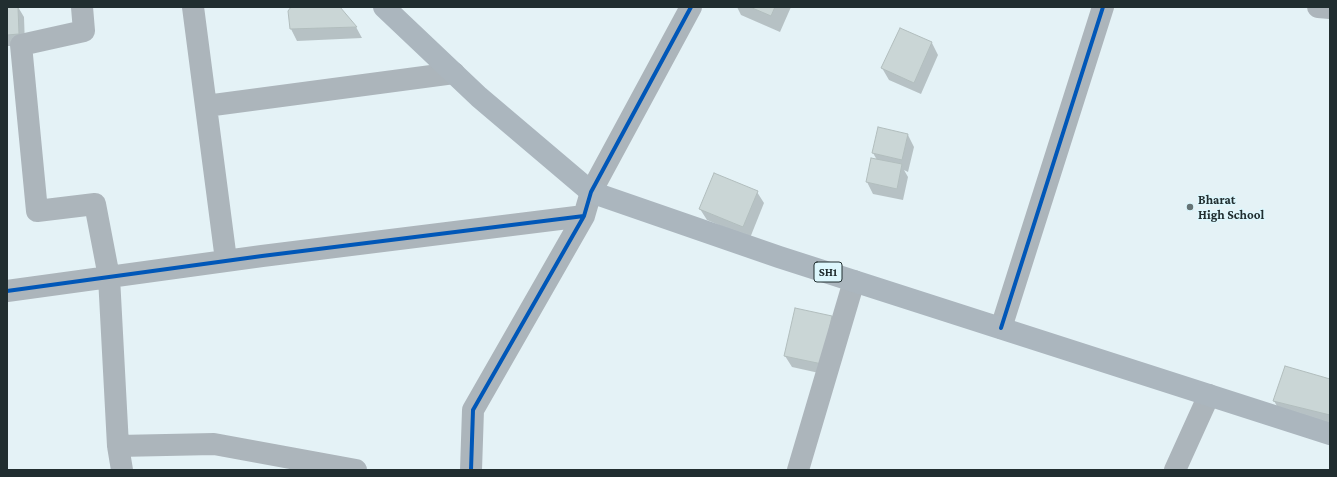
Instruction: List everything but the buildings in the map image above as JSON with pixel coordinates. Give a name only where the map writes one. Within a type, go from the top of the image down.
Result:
[{"type":"main road","name":"SH1","points":[[384,7],[479,97],[591,192],[779,257],[1330,434]]},
{"type":"street","points":[[82,7],[84,31],[21,45],[37,211],[95,204],[110,277],[118,446],[122,470]]},
{"type":"street","points":[[193,7],[226,260]]},
{"type":"street","points":[[471,470],[473,410],[584,216],[591,192],[691,7]]},
{"type":"street","points":[[1000,328],[1103,7]]},
{"type":"street","points":[[1318,7],[1330,8]]},
{"type":"street","points":[[206,106],[454,73]]},
{"type":"street","points":[[7,291],[226,260],[584,216]]},
{"type":"street","points":[[798,470],[854,281]]},
{"type":"street","points":[[1175,470],[1209,395]]},
{"type":"street","points":[[118,446],[214,444],[356,470]]},
{"type":"cycle path","points":[[471,470],[473,410],[584,216],[591,192],[691,7]]},
{"type":"cycle path","points":[[1001,328],[1103,7]]},
{"type":"cycle path","points":[[7,291],[262,256],[584,216]]},
{"type":"place","name":"Bharat High School","points":[[1190,207]]}]
